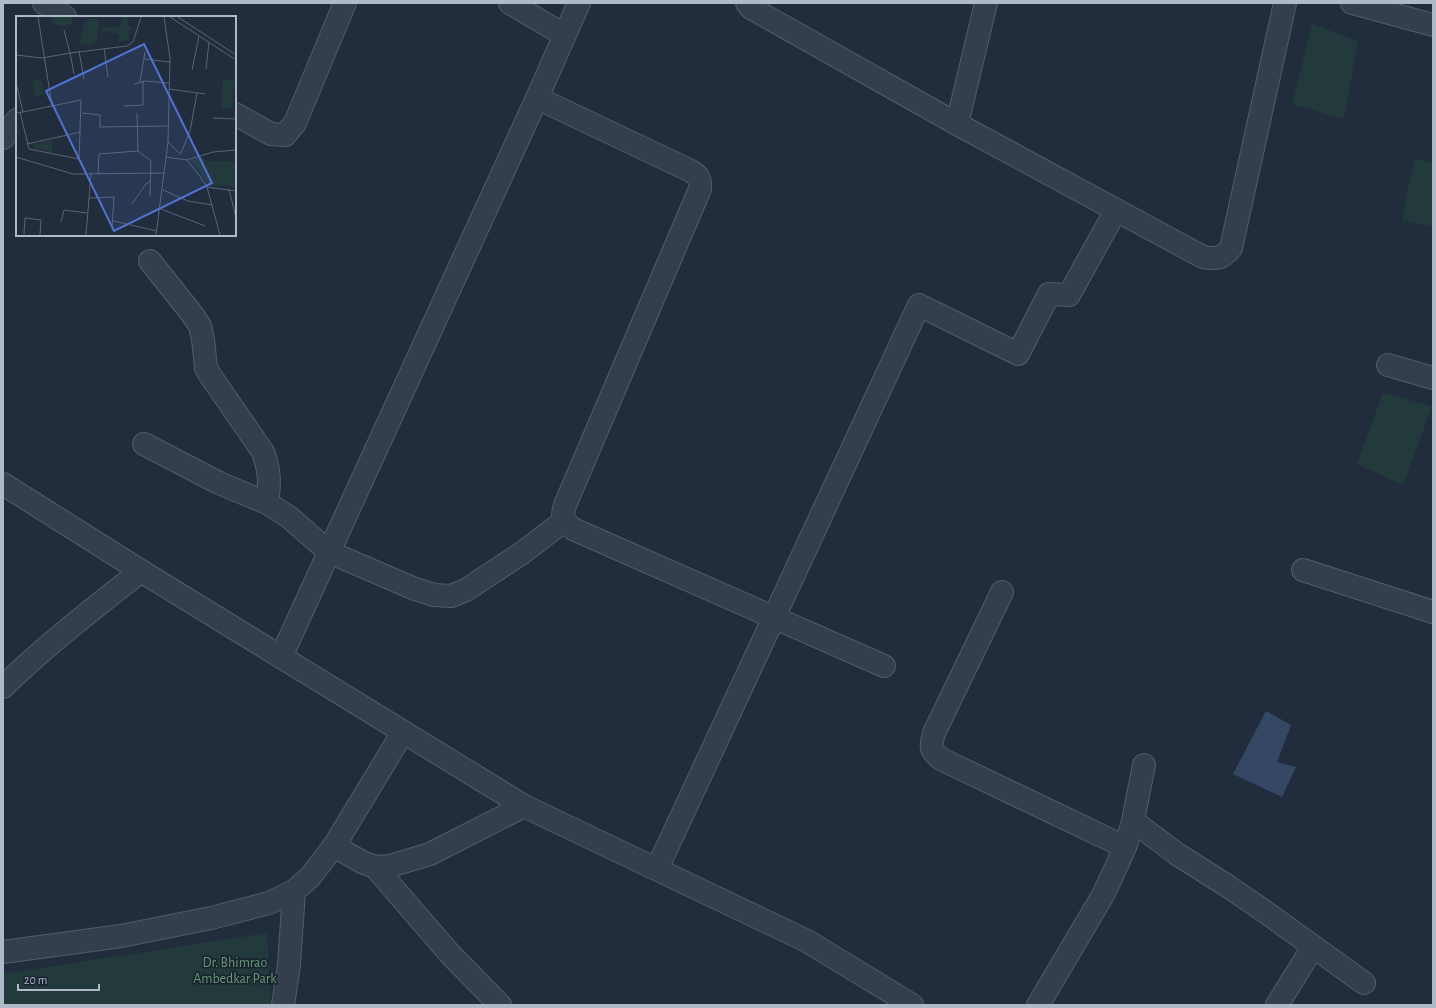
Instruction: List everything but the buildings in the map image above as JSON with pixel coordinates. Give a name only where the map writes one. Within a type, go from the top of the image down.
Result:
[{"type":"street","points":[[44,3],[64,16]]},
{"type":"street","points":[[236,115],[271,134],[285,135],[295,123],[345,3]]},
{"type":"street","points":[[510,3],[564,35]]},
{"type":"street","points":[[281,656],[537,98],[579,3]]},
{"type":"street","points":[[747,3],[751,8],[957,124],[1203,257],[1215,259],[1225,256],[1231,248],[1285,3]]},
{"type":"street","points":[[957,124],[986,3]]},
{"type":"street","points":[[1352,3],[1433,25]]},
{"type":"street","points":[[537,98],[691,171],[698,175],[700,181],[700,189],[565,505],[562,513],[564,521],[573,529],[773,619],[884,666]]},
{"type":"street","points":[[3,138],[16,121]]},
{"type":"street","points":[[657,869],[919,305],[1018,354],[1049,294],[1069,295],[1116,210]]},
{"type":"street","points":[[150,262],[200,326],[206,368],[263,452],[268,466],[270,485],[267,503]]},
{"type":"street","points":[[1388,365],[1433,378]]},
{"type":"street","points":[[144,444],[219,483],[267,503],[289,517],[329,552],[434,595],[451,596],[479,583],[564,521]]},
{"type":"street","points":[[3,484],[141,571],[524,806],[807,941],[912,1005]]},
{"type":"street","points":[[1303,570],[1433,612]]},
{"type":"street","points":[[3,687],[18,672],[70,628],[141,571]]},
{"type":"street","points":[[1002,592],[934,733],[930,744],[933,752],[941,759],[1125,847]]},
{"type":"street","points":[[3,952],[121,936],[211,918],[269,903],[294,891],[310,878],[334,846],[404,732]]},
{"type":"street","points":[[1038,1005],[1103,895],[1125,847],[1133,821],[1144,764]]},
{"type":"street","points":[[334,846],[355,859],[375,867],[390,866],[430,854],[524,806]]},
{"type":"street","points":[[1133,821],[1177,854],[1229,887],[1364,984]]},
{"type":"street","points":[[375,867],[450,954],[500,1005]]},
{"type":"street","points":[[283,1005],[289,966],[294,891]]},
{"type":"street","points":[[1277,1005],[1313,947]]},
{"type":"green space","points":[[1312,24],[1358,41],[1344,119],[1292,104]]},
{"type":"green space","points":[[1414,159],[1433,163],[1433,227],[1402,220]]},
{"type":"green space","points":[[1383,393],[1432,406],[1403,485],[1357,464]]},
{"type":"green space","name":"Dr. Bhimrao Ambedkar Park","points":[[267,933],[271,1005],[3,1005],[3,974]]},
{"type":"water","points":[[1266,711],[1291,725],[1277,762],[1296,767],[1282,797],[1233,774]]}]
